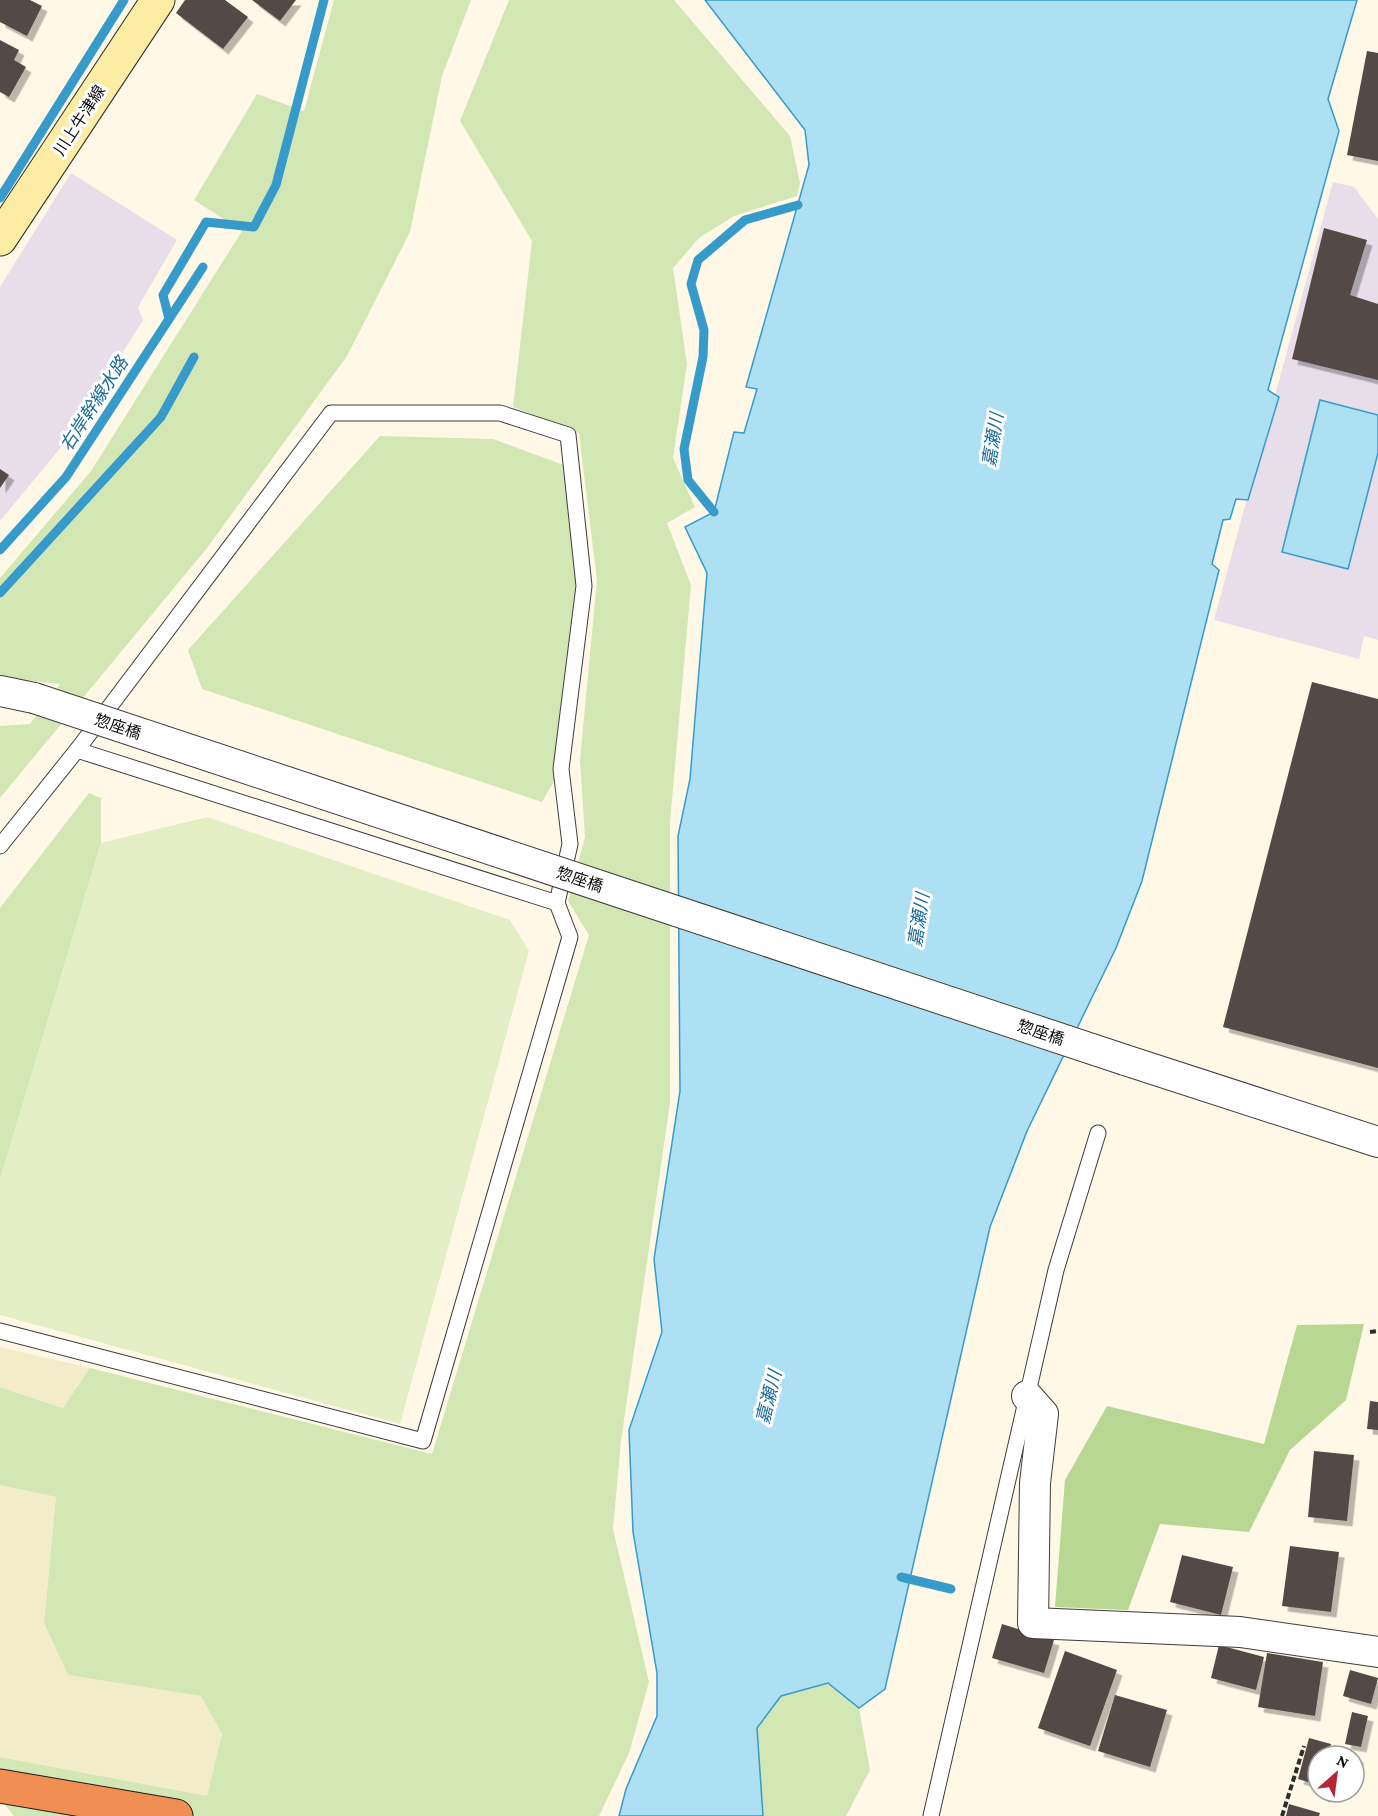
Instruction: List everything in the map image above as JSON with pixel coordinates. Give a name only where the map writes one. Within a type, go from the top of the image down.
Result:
[{"type":"highway","points":[[0,1786],[176,1816]]},
{"type":"main road","name":"川上牛津線","points":[[0,239],[158,0]]},
{"type":"street","name":"惣座橋","points":[[0,691],[34,698],[1378,1142]]},
{"type":"street","points":[[1027,1396],[1042,1414],[1035,1483],[1033,1623],[1240,1632],[1378,1652]]},
{"type":"lane","points":[[0,846],[77,750],[331,413],[500,413],[568,435],[584,586],[561,769],[570,844],[557,903],[570,938],[423,1441],[0,1331]]},
{"type":"lane","points":[[77,750],[557,903]]},
{"type":"lane","points":[[931,1816],[1056,1270],[1098,1133]]},
{"type":"path","points":[[1370,1332],[1378,1331]]},
{"type":"path","points":[[1282,1816],[1304,1746]]},
{"type":"shaded area","points":[[71,173],[177,240],[138,307],[143,320],[71,435],[0,521],[0,287]]},
{"type":"shaded area","points":[[1333,182],[1354,187],[1378,219],[1378,640],[1364,636],[1359,659],[1214,620]]},
{"type":"shaded area","points":[[0,1347],[90,1368],[64,1408],[0,1387]]},
{"type":"shaded area","points":[[0,1485],[56,1497],[44,1623],[68,1675],[201,1696],[222,1734],[207,1796],[0,1757]]},
{"type":"green space","points":[[334,0],[471,0],[442,76],[410,232],[347,356],[207,548],[0,798],[0,726],[30,724],[60,684],[0,677],[0,578],[91,471],[242,231],[194,200],[257,94],[304,111]]},
{"type":"green space","points":[[509,0],[674,0],[790,136],[800,183],[797,196],[734,216],[699,238],[673,268],[687,364],[673,458],[695,507],[667,523],[691,585],[670,822],[670,1103],[621,1441],[613,1529],[649,1682],[629,1753],[599,1816],[14,1816],[0,1799],[0,1757],[207,1796],[222,1734],[201,1696],[68,1675],[44,1623],[56,1497],[0,1485],[0,1387],[63,1408],[90,1368],[432,1454],[589,935],[568,901],[585,837],[580,760],[597,580],[579,433],[513,407],[532,241],[460,121]]},
{"type":"green space","points":[[380,436],[493,439],[569,467],[584,586],[561,769],[542,802],[202,689],[188,650]]},
{"type":"green space","points":[[89,793],[101,798],[101,843],[0,1180],[0,908]]},
{"type":"green space","points":[[207,817],[510,920],[529,951],[400,1424],[0,1315],[0,1180],[101,843]]},
{"type":"green space","points":[[1364,1324],[1346,1400],[1290,1450],[1249,1532],[1160,1524],[1128,1610],[1055,1607],[1065,1480],[1107,1406],[1264,1444],[1297,1325]]},
{"type":"green space","points":[[873,1663],[885,1689],[859,1708],[870,1770],[846,1816],[736,1816],[763,1684]]},
{"type":"water","name":"嘉瀬川","points":[[705,0],[1357,0],[1328,99],[1339,131],[1268,390],[1279,397],[1248,500],[1236,499],[1230,519],[1223,520],[1212,564],[1219,570],[1142,881],[1116,948],[1027,1131],[990,1227],[885,1689],[859,1708],[828,1683],[781,1696],[757,1728],[763,1816],[619,1816],[626,1789],[657,1716],[657,1673],[633,1532],[629,1430],[662,1332],[654,1259],[680,1091],[678,836],[690,779],[707,573],[685,527],[714,512],[734,432],[744,433],[757,389],[746,387],[809,165],[805,130]]},
{"type":"water","points":[[1320,400],[1378,415],[1378,453],[1348,569],[1282,552]]},
{"type":"building","points":[[0,0],[30,0],[42,6],[27,36],[0,22]]},
{"type":"building","points":[[185,0],[225,0],[248,17],[223,49],[176,13]]},
{"type":"building","points":[[252,0],[296,0],[280,21]]},
{"type":"building","points":[[0,40],[19,50],[14,60],[26,67],[9,97],[0,92]]},
{"type":"building","points":[[1367,51],[1378,53],[1378,161],[1347,155]]},
{"type":"building","points":[[1324,228],[1367,240],[1350,295],[1378,304],[1378,380],[1292,359]]},
{"type":"building","points":[[0,469],[9,475],[0,488]]},
{"type":"building","points":[[1312,682],[1378,699],[1378,1068],[1223,1027]]},
{"type":"building","points":[[1370,1401],[1378,1402],[1378,1430],[1367,1429]]},
{"type":"building","points":[[1314,1451],[1354,1455],[1347,1521],[1308,1517]]},
{"type":"building","points":[[1290,1546],[1339,1552],[1331,1612],[1282,1606]]},
{"type":"building","points":[[1182,1555],[1233,1567],[1221,1615],[1170,1602]]},
{"type":"building","points":[[1002,1624],[1054,1640],[1044,1673],[992,1658]]},
{"type":"building","points":[[1219,1645],[1264,1657],[1256,1690],[1211,1678]]},
{"type":"building","points":[[1065,1651],[1117,1670],[1090,1746],[1038,1728]]},
{"type":"building","points":[[1267,1653],[1323,1662],[1315,1716],[1258,1707]]},
{"type":"building","points":[[1350,1670],[1378,1678],[1371,1704],[1343,1696]]},
{"type":"building","points":[[1115,1695],[1167,1710],[1150,1767],[1098,1751]]},
{"type":"building","points":[[1352,1712],[1368,1716],[1362,1744],[1345,1744]]},
{"type":"building","points":[[1309,1738],[1331,1744],[1307,1744]]},
{"type":"building","points":[[1306,1749],[1306,1781],[1298,1779]]},
{"type":"building","points":[[1289,1804],[1320,1813],[1319,1816],[1286,1816]]},
{"type":"waterway","points":[[0,198],[124,0]]},
{"type":"waterway","points":[[169,319],[163,295],[206,222],[254,227],[276,185],[324,0]]},
{"type":"waterway","points":[[714,512],[688,480],[684,449],[703,357],[704,330],[691,284],[698,260],[745,220],[798,205]]},
{"type":"waterway","name":"右岸幹線水路","points":[[0,550],[66,477],[203,267]]},
{"type":"waterway","points":[[0,593],[161,417],[194,357]]},
{"type":"waterway","points":[[901,1577],[951,1589]]}]
